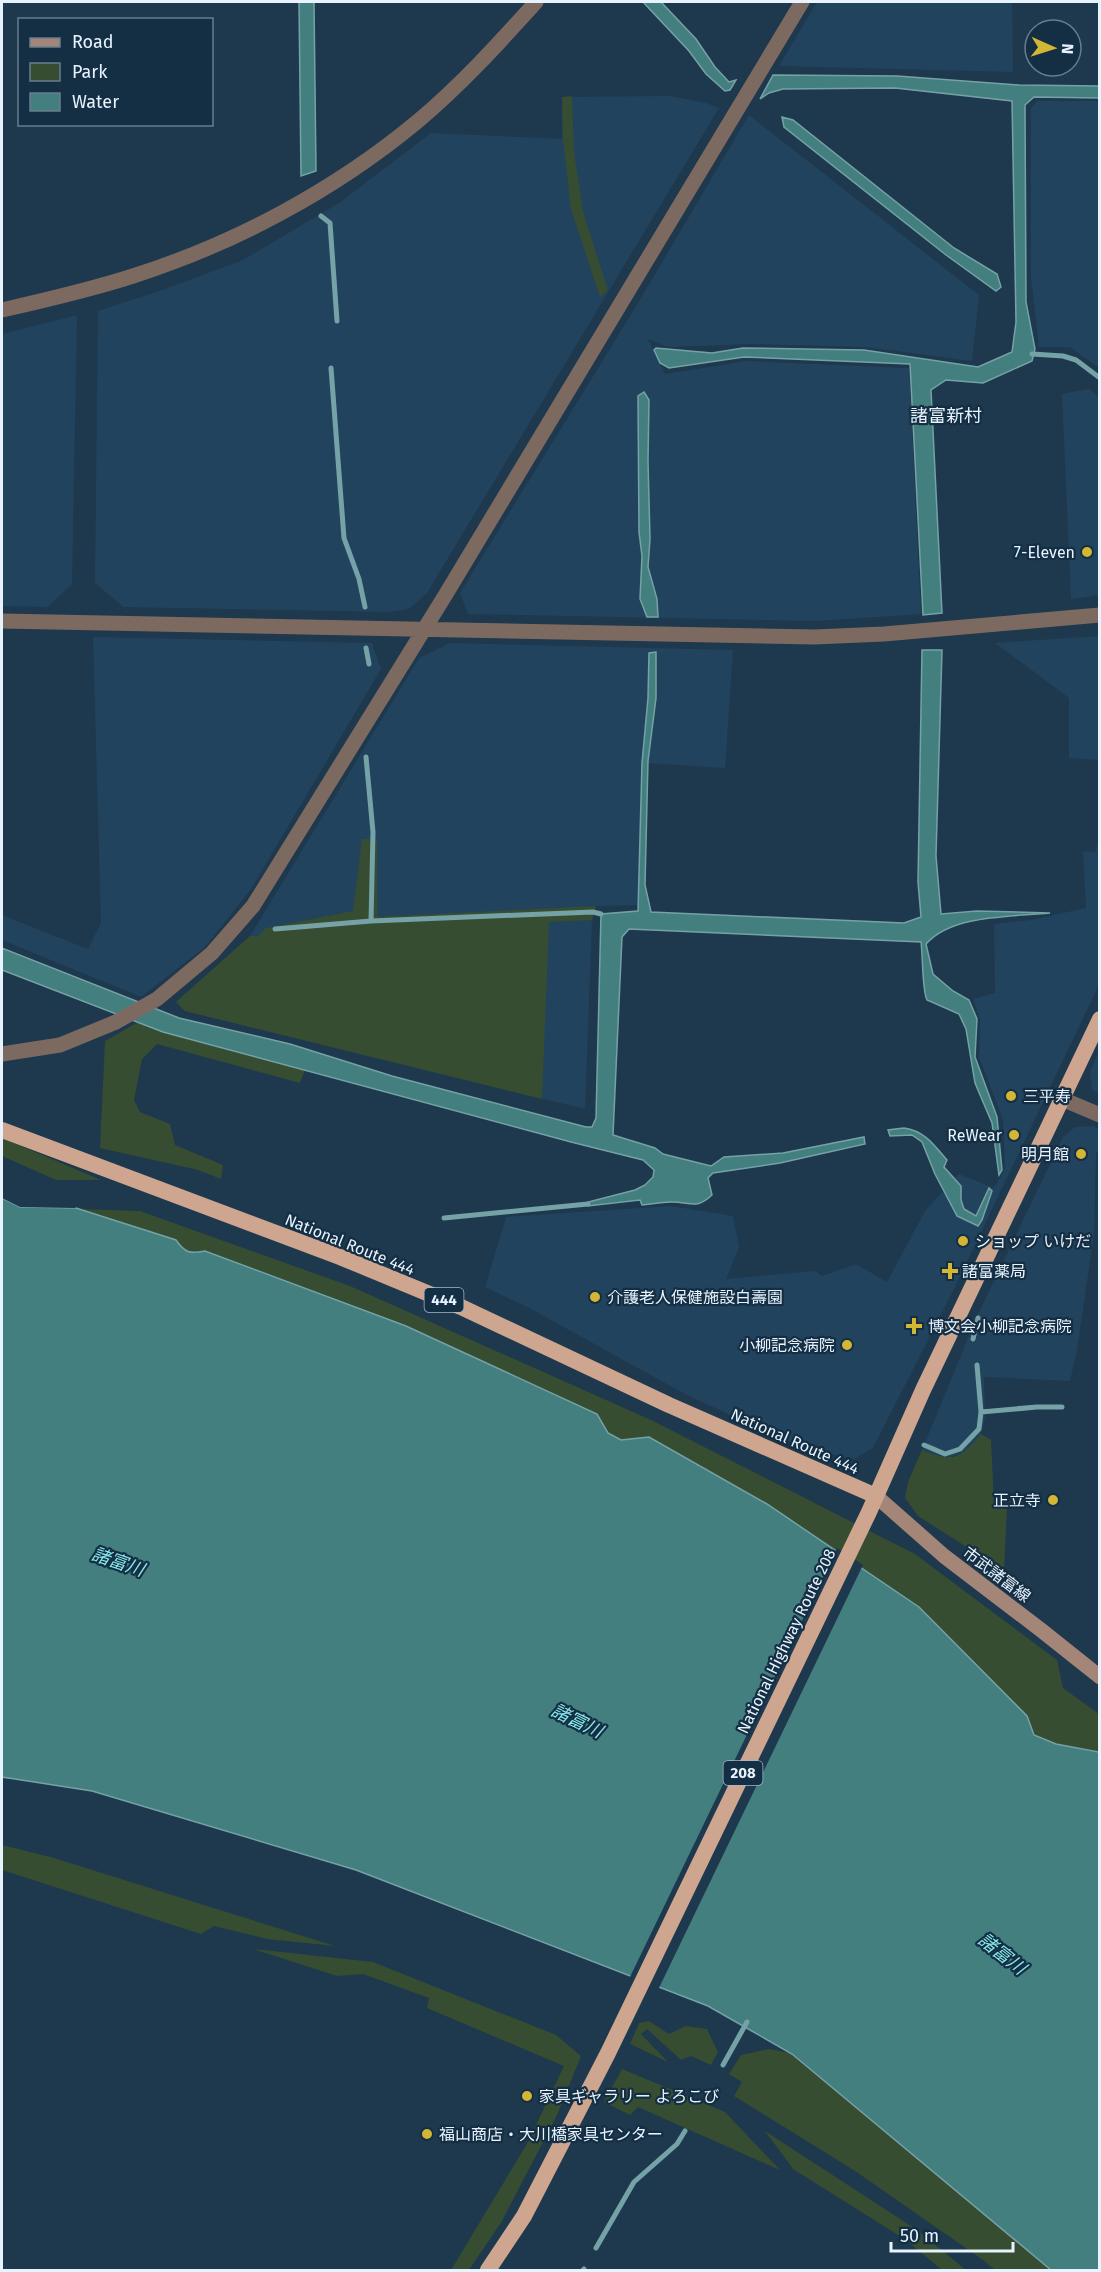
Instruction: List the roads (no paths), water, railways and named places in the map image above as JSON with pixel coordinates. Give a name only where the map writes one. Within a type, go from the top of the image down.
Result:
[{"type":"highway","name":"National Highway Route 208","points":[[488,2271],[524,2216],[616,2034],[869,1512],[923,1390],[1100,1019]]},
{"type":"highway","name":"National Route 444","points":[[2,1130],[340,1257],[461,1307],[669,1405],[876,1496]]},
{"type":"main road","name":"市武諸富線","points":[[876,1496],[944,1556],[1100,1677]]},
{"type":"street","points":[[2,310],[135,276],[228,239],[331,184],[419,120],[460,82],[536,2]]},
{"type":"street","points":[[2,1054],[60,1045],[116,1022],[157,999],[212,953],[253,906],[424,630],[802,2]]},
{"type":"street","points":[[2,621],[814,637],[884,634],[1100,615]]},
{"type":"street","points":[[1062,1099],[1100,1115]]},
{"type":"water","points":[[299,2],[314,2],[316,171],[301,176]]},
{"type":"water","points":[[643,2],[661,2],[696,39],[715,67],[729,82],[736,80],[730,90],[725,91],[706,74],[689,51]]},
{"type":"water","points":[[773,75],[897,76],[1019,85],[1099,86],[1099,98],[1034,97],[1025,105],[1026,302],[1035,349],[1032,361],[983,383],[946,380],[931,390],[942,613],[923,615],[910,364],[744,357],[669,368],[660,363],[654,350],[656,348],[712,353],[743,348],[864,350],[978,367],[1012,352],[1016,322],[1012,101],[895,88],[783,89],[769,93],[760,99]]},
{"type":"water","points":[[782,117],[793,120],[954,248],[997,274],[1001,287],[996,291],[946,255],[784,127]]},
{"type":"water","points":[[644,392],[649,400],[650,539],[648,567],[657,599],[658,617],[647,617],[640,599],[642,556],[639,532],[638,396]]},
{"type":"water","points":[[922,650],[942,650],[936,856],[941,914],[977,911],[1050,913],[967,922],[937,934],[926,944],[933,974],[953,991],[969,1000],[977,1019],[975,1057],[997,1117],[1002,1170],[999,1175],[992,1123],[975,1083],[966,1029],[959,1014],[927,1000],[923,981],[921,942],[629,929],[622,937],[613,1135],[655,1148],[663,1154],[711,1166],[724,1157],[783,1153],[864,1137],[865,1144],[780,1163],[713,1173],[708,1178],[712,1195],[697,1204],[671,1202],[642,1205],[640,1200],[588,1206],[588,1202],[635,1190],[645,1185],[653,1177],[654,1170],[643,1160],[163,1032],[2,970],[2,948],[179,1018],[290,1044],[392,1076],[592,1127],[596,1118],[601,914],[638,911],[642,763],[648,698],[649,653],[656,652],[656,698],[648,761],[645,885],[651,912],[904,923],[921,917],[918,882]]},
{"type":"water","points":[[904,1128],[923,1135],[947,1160],[944,1167],[961,1186],[961,1200],[964,1209],[976,1216],[989,1188],[992,1191],[978,1226],[957,1216],[935,1174],[922,1142],[912,1135],[890,1136],[888,1130]]},
{"type":"water","name":"諸富川","points":[[2,1198],[20,1207],[76,1208],[176,1240],[188,1252],[205,1251],[406,1326],[597,1414],[608,1433],[621,1440],[649,1437],[767,1504],[919,1607],[1027,1716],[1034,1735],[1056,1744],[1099,1752],[1099,2270],[1051,2270],[792,2054],[708,2006],[356,1870],[92,1791],[2,1777]]},
{"type":"waterway","points":[[321,216],[330,223],[337,321]]},
{"type":"waterway","points":[[1032,354],[1063,356],[1076,360],[1100,378]]},
{"type":"waterway","points":[[331,368],[344,538],[359,579],[365,607]]},
{"type":"waterway","points":[[366,648],[369,664]]},
{"type":"waterway","points":[[366,757],[373,832],[371,921],[593,912],[601,914]]},
{"type":"waterway","points":[[275,929],[371,921]]},
{"type":"waterway","points":[[444,1218],[588,1204]]},
{"type":"waterway","points":[[973,1339],[978,1318]]},
{"type":"waterway","points":[[924,1445],[945,1454],[960,1449],[979,1429],[981,1412],[977,1365]]},
{"type":"waterway","points":[[981,1412],[1062,1407]]},
{"type":"waterway","points":[[723,2065],[747,2022]]},
{"type":"waterway","points":[[596,2248],[634,2182],[677,2144],[685,2131]]},
{"type":"place","name":"7-Eleven","points":[[1087,552]]},
{"type":"place","name":"三平寿","points":[[1011,1096]]},
{"type":"place","name":"ReWear","points":[[1014,1135]]},
{"type":"place","name":"明月館","points":[[1081,1154]]},
{"type":"place","name":"ショップ いけだ","points":[[963,1241]]},
{"type":"place","name":"諸富薬局","points":[[950,1271]]},
{"type":"place","name":"介護老人保健施設白壽園","points":[[595,1297]]},
{"type":"place","name":"博文会小柳記念病院","points":[[914,1326]]},
{"type":"place","name":"小柳記念病院","points":[[847,1345]]},
{"type":"place","name":"正立寺","points":[[1053,1500]]},
{"type":"place","name":"家具ギャラリー よろこび","points":[[527,2096]]},
{"type":"place","name":"福山商店・大川橋家具センター","points":[[427,2134]]},
{"type":"district","name":"諸富新村","points":[[946,416]]}]
